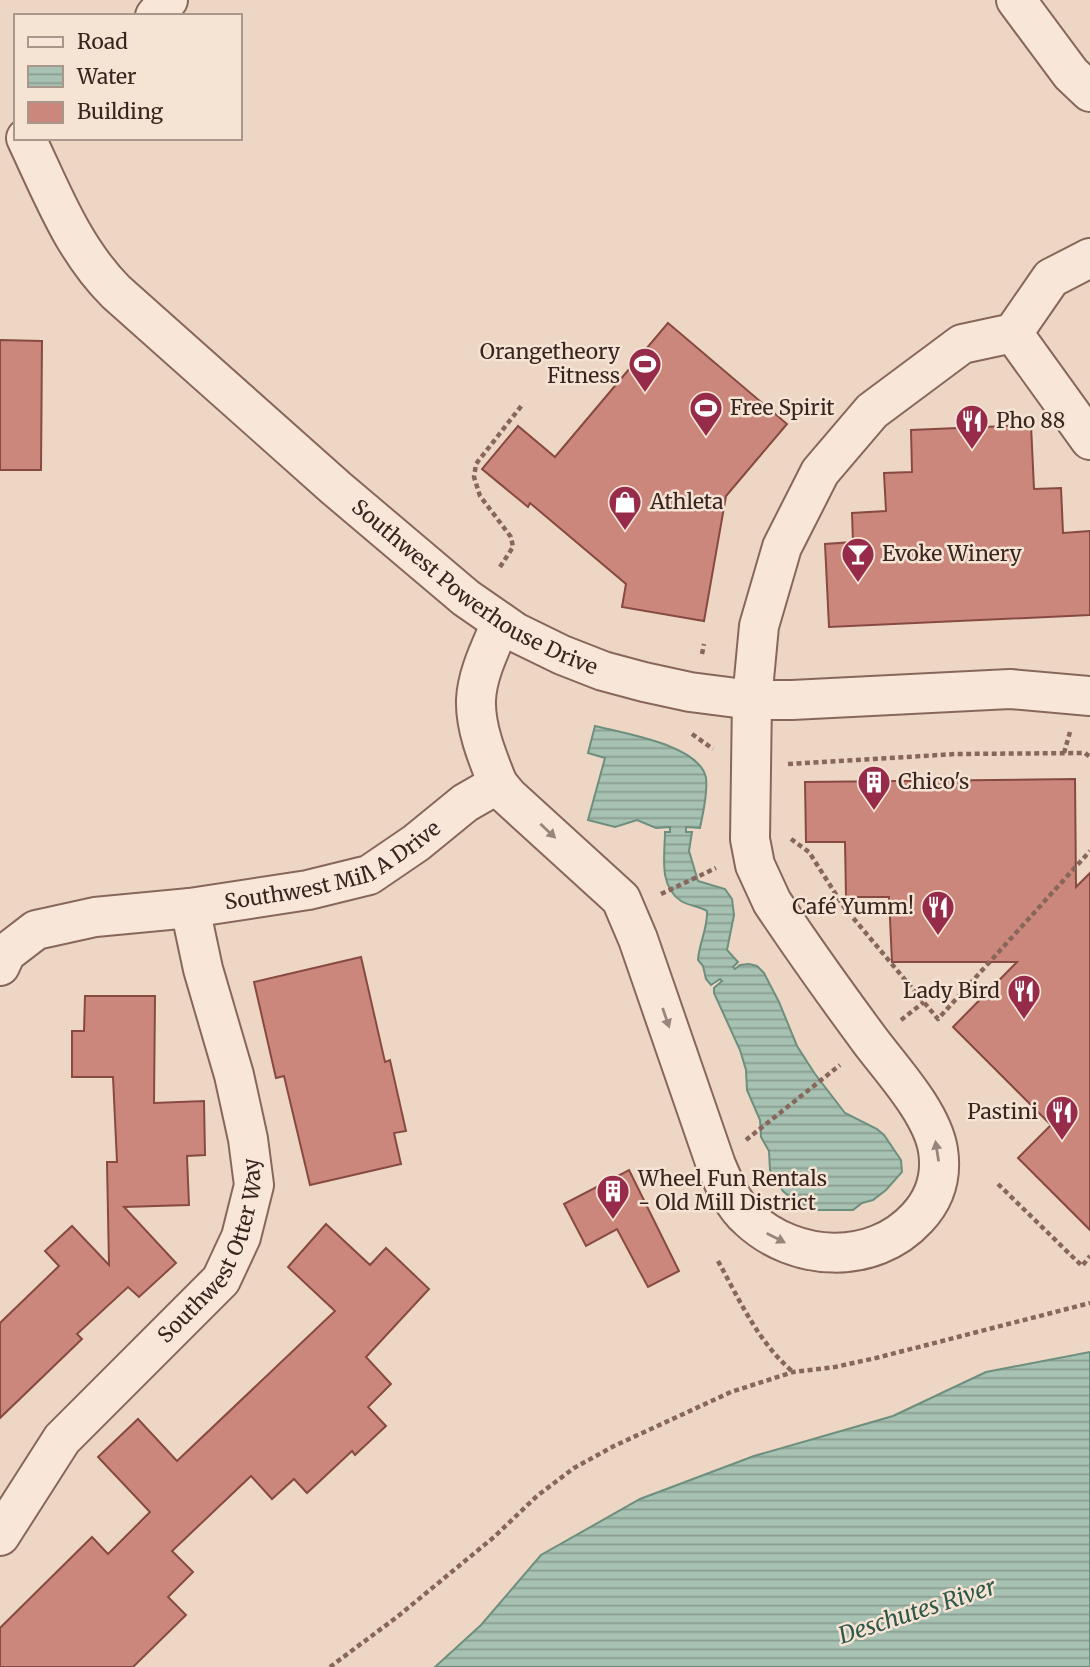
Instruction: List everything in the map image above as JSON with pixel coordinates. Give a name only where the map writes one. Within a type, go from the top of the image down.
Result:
[{"type":"street","points":[[157,14],[168,0]]},
{"type":"street","points":[[1016,0],[1071,74],[1090,92]]},
{"type":"street","name":"Southwest Powerhouse Drive","points":[[27,140],[75,241],[107,283],[345,496],[466,598],[500,623],[539,645],[603,671],[690,692],[752,700],[1010,689],[1082,708]]},
{"type":"street","points":[[500,623],[483,668],[476,700],[484,746],[498,784],[621,899],[642,948],[716,1165],[728,1191],[742,1212],[769,1234],[804,1249],[840,1253],[878,1246],[912,1224],[932,1199],[939,1174],[938,1148],[929,1125],[912,1098],[801,945],[763,887],[753,859],[750,839],[752,700],[759,626],[782,547],[820,472],[872,411],[962,344],[1013,333],[1051,278],[1090,258]]},
{"type":"street","points":[[1013,333],[1090,440]]},
{"type":"street","name":"Southwest Mill A Drive","points":[[0,966],[6,953],[36,930],[95,917],[190,908],[308,890],[369,875],[416,844],[465,803],[498,784]]},
{"type":"street","name":"Southwest Otter Way","points":[[0,1536],[62,1439],[221,1280],[241,1237],[254,1185],[248,1139],[234,1075],[203,969],[190,908]]},
{"type":"path","points":[[500,567],[513,547],[511,537],[480,496],[474,477],[476,464],[522,405]]},
{"type":"path","points":[[1064,753],[1082,708]]},
{"type":"path","points":[[788,777],[788,764],[956,754],[1085,753],[1090,757]]},
{"type":"path","points":[[790,828],[791,841],[809,852],[844,907],[938,1019],[1090,850]]},
{"type":"path","points":[[666,892],[701,875]]},
{"type":"path","points":[[898,1023],[924,1002]]},
{"type":"path","points":[[749,1138],[829,1074]]},
{"type":"path","points":[[998,1185],[1082,1266],[1090,1256]]},
{"type":"path","points":[[718,1261],[770,1349],[793,1372]]},
{"type":"path","points":[[330,1667],[397,1617],[494,1537],[537,1496],[575,1468],[614,1446],[731,1392],[793,1372],[835,1367],[1090,1303]]},
{"type":"water","points":[[595,726],[659,742],[690,757],[701,767],[706,784],[700,828],[686,827],[686,832],[692,832],[689,851],[698,881],[725,889],[732,899],[734,915],[727,950],[738,962],[733,967],[735,969],[749,964],[757,966],[764,973],[797,1046],[815,1074],[845,1113],[877,1129],[901,1160],[902,1172],[873,1200],[862,1203],[853,1210],[815,1210],[792,1199],[783,1191],[770,1170],[769,1151],[761,1137],[760,1120],[747,1090],[746,1070],[740,1050],[714,993],[714,988],[722,981],[720,979],[711,985],[698,960],[707,911],[681,901],[674,895],[666,878],[665,832],[670,832],[670,827],[656,828],[637,820],[615,827],[588,820],[605,758],[588,753]]},
{"type":"water","name":"Deschutes River","points":[[1090,1352],[1090,1667],[435,1667],[481,1625],[541,1555],[640,1499],[754,1456],[893,1416],[986,1372]]},
{"type":"building","points":[[668,323],[787,424],[726,496],[704,621],[622,607],[626,584],[530,503],[528,507],[482,469],[518,426],[555,457]]},
{"type":"building","points":[[0,340],[42,341],[41,470],[0,470]]},
{"type":"building","points":[[1031,425],[1034,489],[1061,488],[1063,533],[1090,531],[1090,615],[829,627],[825,544],[853,542],[852,513],[886,511],[884,473],[912,472],[911,430]]},
{"type":"building","points":[[1075,779],[1076,887],[1090,873],[1090,1230],[1018,1158],[1051,1125],[953,1027],[1017,962],[892,962],[889,897],[846,897],[845,842],[806,842],[805,782]]},
{"type":"building","points":[[361,957],[385,1062],[390,1060],[406,1131],[394,1133],[401,1164],[310,1185],[284,1076],[276,1078],[254,982]]},
{"type":"building","points":[[85,996],[155,996],[154,1103],[204,1101],[205,1155],[187,1156],[189,1205],[124,1207],[176,1263],[139,1297],[128,1287],[77,1334],[82,1339],[0,1418],[0,1323],[59,1266],[45,1251],[72,1226],[109,1265],[107,1162],[117,1162],[113,1077],[72,1077],[72,1031],[84,1031]]},
{"type":"building","name":"Wheel Fun Rentals - Old Mill District","points":[[629,1170],[679,1271],[648,1287],[617,1229],[586,1246],[564,1204]]},
{"type":"building","points":[[326,1224],[370,1265],[386,1248],[429,1289],[366,1357],[391,1384],[368,1407],[386,1426],[355,1455],[352,1451],[307,1493],[294,1479],[272,1499],[251,1476],[172,1551],[193,1572],[168,1597],[186,1615],[133,1667],[0,1667],[0,1628],[92,1537],[108,1554],[150,1512],[98,1457],[138,1419],[177,1461],[335,1311],[288,1267]]},
{"type":"place","name":"Orangetheory Fitness","points":[[645,394]]},
{"type":"place","name":"Free Spirit","points":[[706,438]]},
{"type":"place","name":"Pho 88","points":[[972,451]]},
{"type":"place","name":"Athleta","points":[[625,532]]},
{"type":"place","name":"Evoke Winery","points":[[858,584]]},
{"type":"place","name":"Chico's","points":[[874,812]]},
{"type":"place","name":"Café Yumm!","points":[[938,937]]},
{"type":"place","name":"Lady Bird","points":[[1024,1021]]},
{"type":"place","name":"Pastini","points":[[1062,1142]]},
{"type":"place","name":"Wheel Fun Rentals - Old Mill District","points":[[613,1221]]}]
